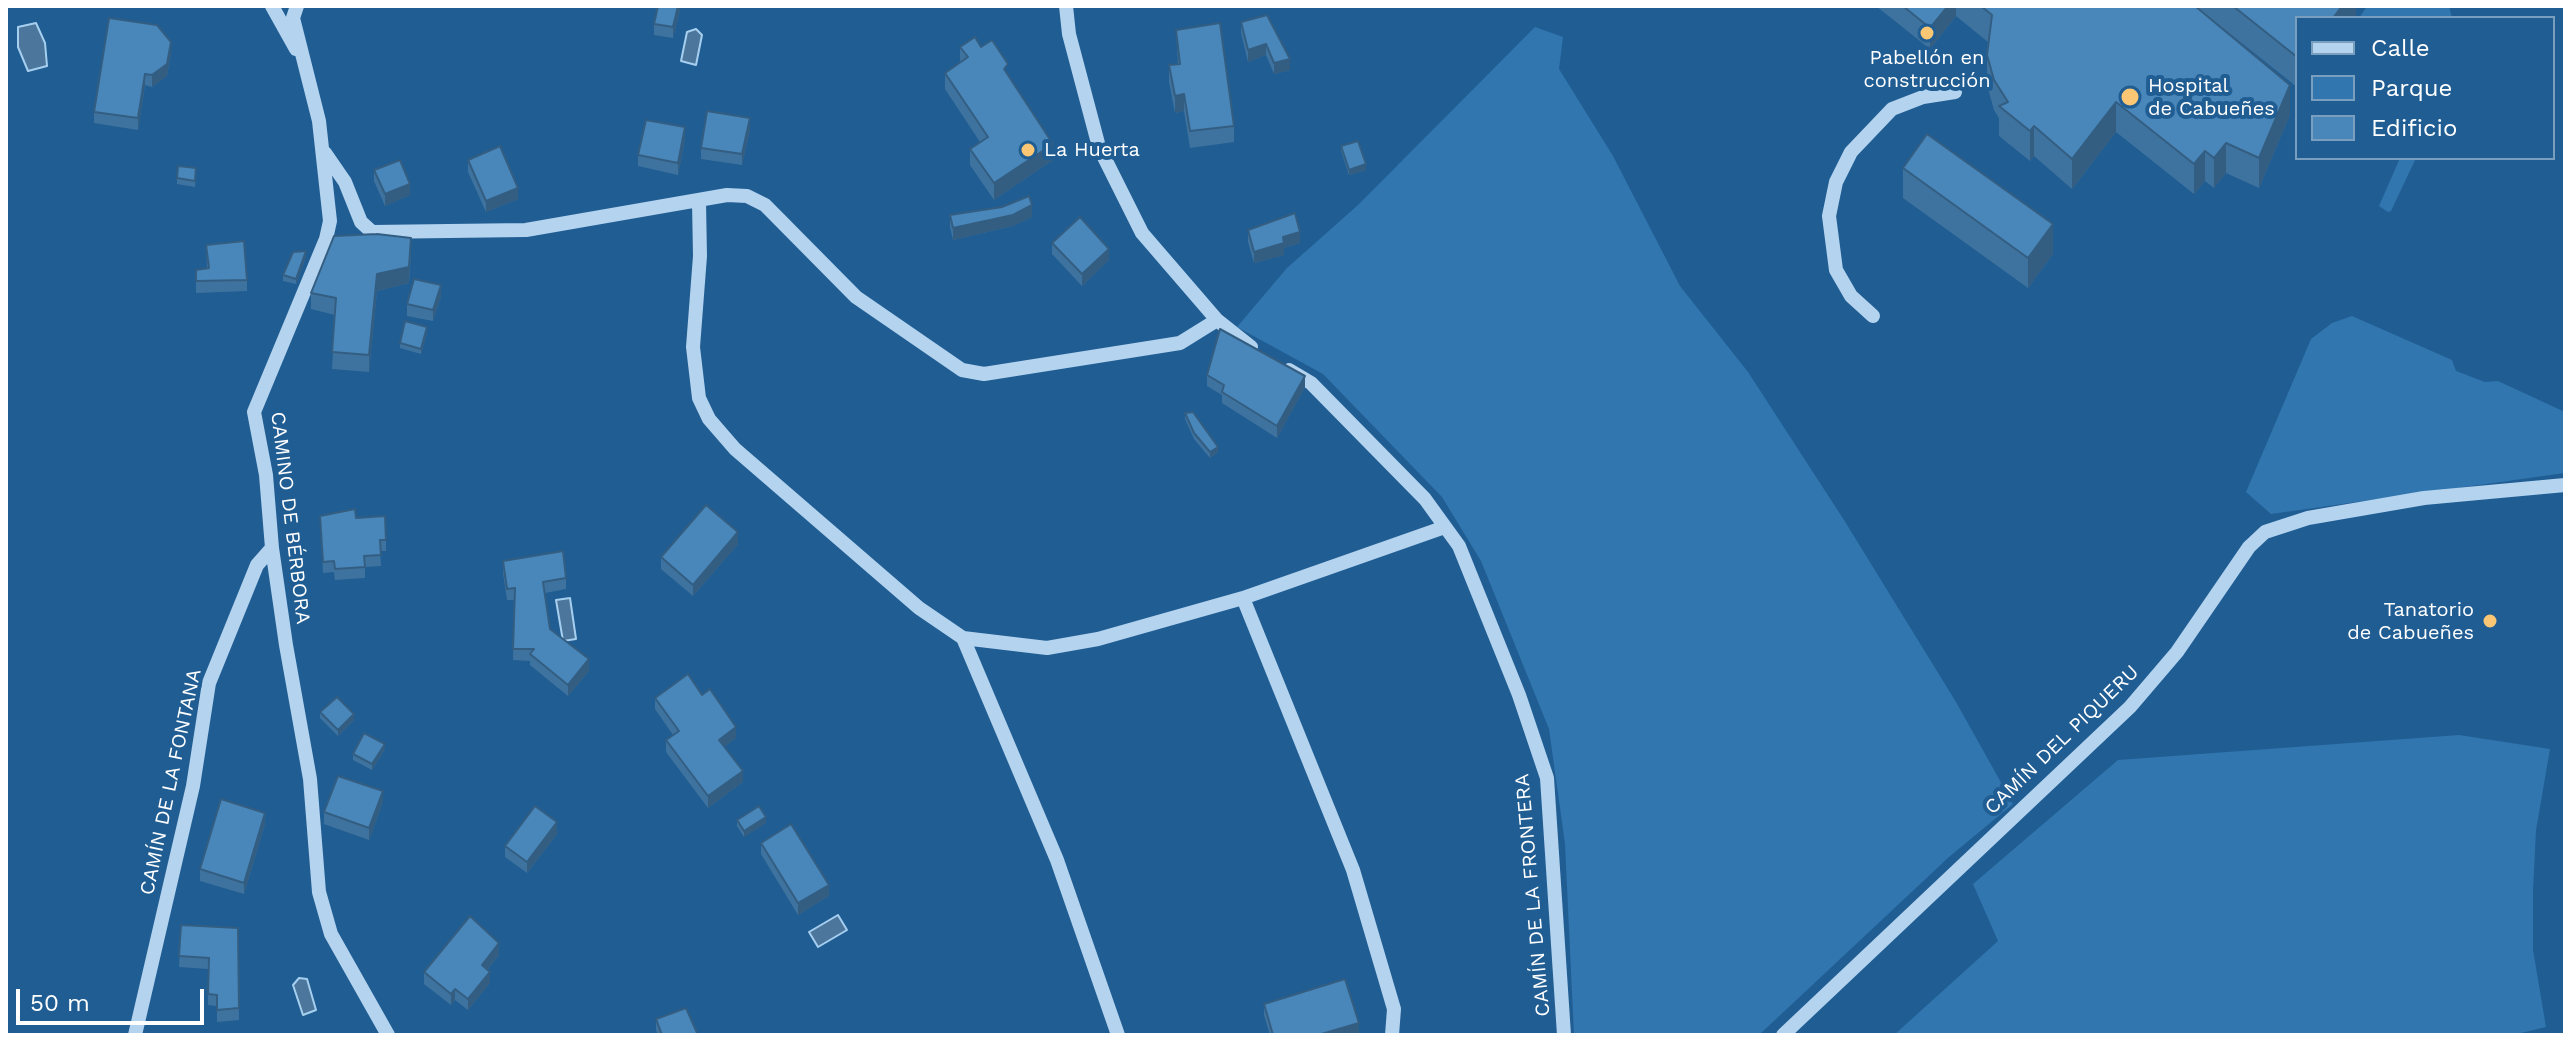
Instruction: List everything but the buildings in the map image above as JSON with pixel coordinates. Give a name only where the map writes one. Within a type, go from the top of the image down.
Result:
[{"type":"street","points":[[272,6],[306,67]]},
{"type":"street","name":"CAMINO DE BÉRBORA","points":[[297,6],[293,18],[323,149],[330,221],[326,239],[254,412],[266,475],[272,548],[310,779],[319,892],[331,934],[388,1035]]},
{"type":"street","name":"CAMÍN DE LA FRONTERA","points":[[1066,6],[1069,34],[1099,147],[1142,233],[1239,341],[1311,383],[1425,499],[1459,546],[1519,695],[1547,778],[1564,1035]]},
{"type":"street","points":[[1873,316],[1851,296],[1836,270],[1829,216],[1836,182],[1851,152],[1892,109],[1923,97],[1955,92]]},
{"type":"street","points":[[323,149],[345,182],[361,222],[372,232],[526,230],[727,195],[747,196],[765,205],[856,297],[962,370],[984,374],[1180,343],[1217,320]]},
{"type":"street","points":[[699,202],[700,256],[693,347],[699,398],[709,419],[735,449],[919,608],[963,638],[1047,648],[1098,639],[1243,598],[1445,527]]},
{"type":"street","name":"CAMÍN DEL PIQUERU","points":[[1783,1035],[2130,707],[2177,652],[2249,547],[2265,532],[2308,518],[2424,498],[2565,485]]},
{"type":"street","name":"CAMÍN DE LA FONTANA","points":[[135,1035],[193,786],[201,717],[209,683],[257,565],[272,548]]},
{"type":"street","points":[[1243,598],[1353,870],[1394,1009],[1392,1035]]},
{"type":"street","points":[[963,638],[1057,860],[1118,1035]]},
{"type":"green space","points":[[2367,6],[2449,6],[2452,16],[2360,16]]},
{"type":"green space","points":[[1535,27],[1563,37],[1559,69],[1613,156],[1680,286],[1748,372],[1844,520],[1956,702],[2013,804],[1949,857],[1759,1035],[1574,1035],[1565,844],[1549,729],[1481,561],[1442,497],[1323,374],[1237,327],[1287,268],[1358,205]]},
{"type":"green space","points":[[2399,160],[2415,160],[2391,211],[2379,206]]},
{"type":"green space","points":[[2352,316],[2452,360],[2456,371],[2485,382],[2498,381],[2565,412],[2565,473],[2271,514],[2246,492],[2311,339],[2332,323]]},
{"type":"green space","points":[[2459,735],[2550,749],[2536,830],[2533,891],[2533,950],[2546,1027],[2513,1035],[1894,1035],[1998,941],[1973,884],[2118,760]]},
{"type":"shaded area","points":[[36,23],[45,43],[47,66],[28,71],[18,47],[18,27]]},
{"type":"shaded area","points":[[696,29],[702,35],[696,65],[681,61],[687,32]]},
{"type":"shaded area","points":[[570,598],[576,639],[563,641],[556,600]]},
{"type":"shaded area","points":[[838,915],[847,930],[818,947],[809,932]]},
{"type":"shaded area","points":[[299,978],[307,979],[316,1010],[303,1015],[293,985]]},
{"type":"place","name":"Pabellón en construcción","points":[[1927,33]]},
{"type":"place","name":"Hospital de Cabueñes","points":[[2130,97]]},
{"type":"place","name":"La Huerta","points":[[1028,150]]},
{"type":"place","name":"Tanatorio de Cabueñes","points":[[2490,621]]}]
